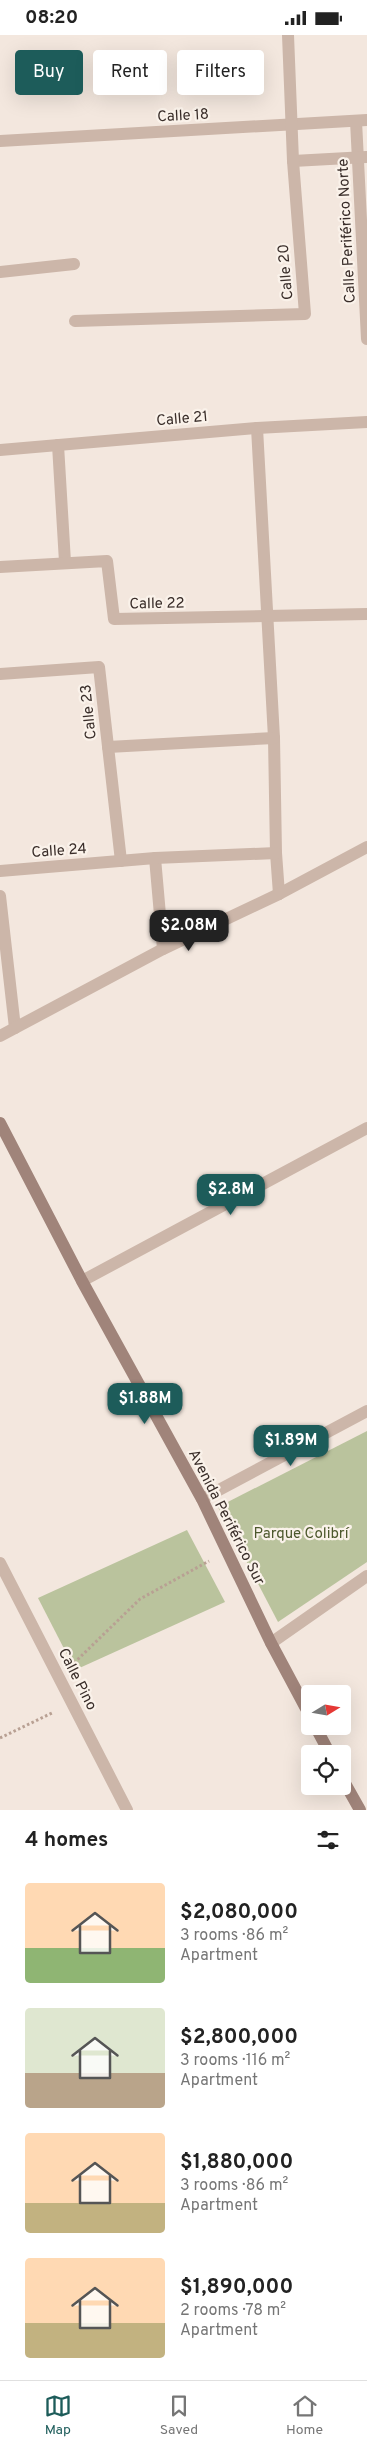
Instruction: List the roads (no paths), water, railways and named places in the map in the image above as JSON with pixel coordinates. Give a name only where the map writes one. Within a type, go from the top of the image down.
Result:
[{"type":"street","points":[[288,35],[293,161],[363,157]]},
{"type":"street","name":"Calle 18","points":[[0,141],[361,121]]},
{"type":"street","name":"Calle Periférico Norte","points":[[361,121],[367,339]]},
{"type":"street","name":"Calle 20","points":[[75,321],[305,314],[293,161]]},
{"type":"street","points":[[0,271],[74,264]]},
{"type":"street","name":"Calle 21","points":[[0,450],[258,428],[367,422]]},
{"type":"street","points":[[258,428],[266,617],[274,738],[276,853],[279,894]]},
{"type":"street","points":[[58,445],[64,561]]},
{"type":"street","name":"Calle 22","points":[[0,567],[64,561],[107,561],[114,619],[367,614]]},
{"type":"street","name":"Calle 23","points":[[0,674],[100,667],[108,747],[274,738]]},
{"type":"street","points":[[108,747],[121,861]]},
{"type":"street","points":[[0,1036],[163,949],[279,894],[367,847]]},
{"type":"street","name":"Calle 24","points":[[0,871],[155,858],[276,853]]},
{"type":"street","points":[[155,858],[163,949]]},
{"type":"street","points":[[0,895],[15,1028]]},
{"type":"street","name":"Avenida Periférico Sur","points":[[0,1123],[82,1281],[202,1499],[271,1643],[301,1699]]},
{"type":"street","points":[[82,1281],[367,1128]]},
{"type":"street","points":[[202,1499],[367,1411]]},
{"type":"street","name":"Calle Pino","points":[[0,1563],[127,1810]]},
{"type":"street","points":[[271,1643],[367,1576]]},
{"type":"street","points":[[351,1794],[360,1810]]},
{"type":"park label","name":"Parque Colibrí","points":[[301,1533]]}]
